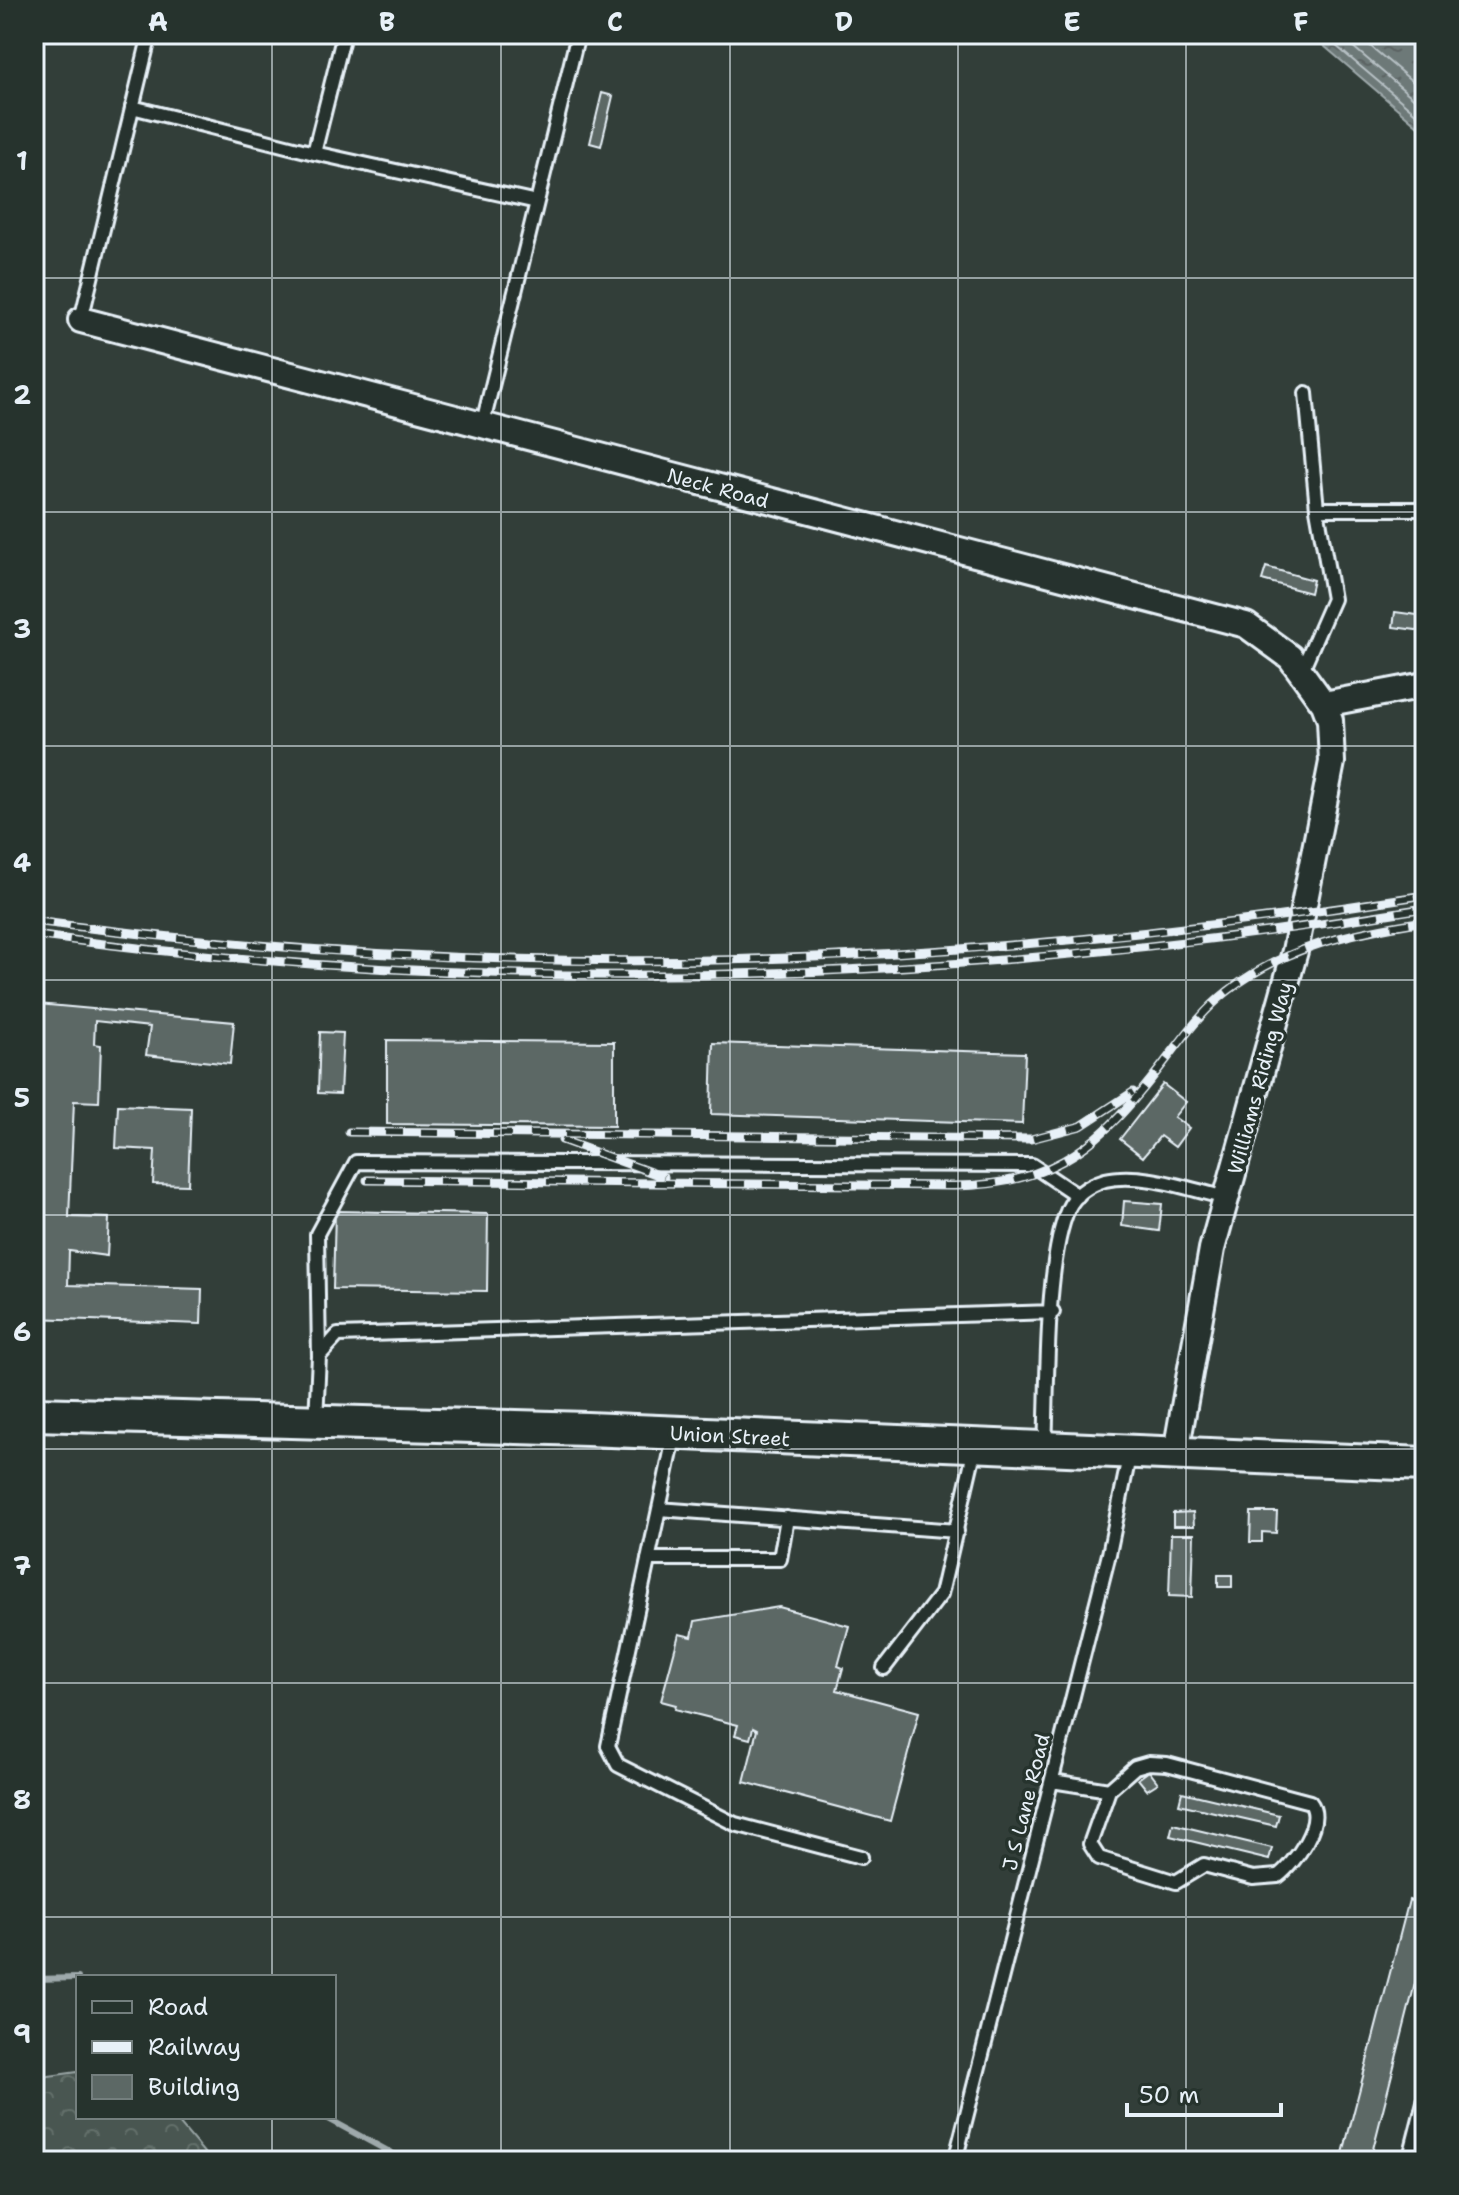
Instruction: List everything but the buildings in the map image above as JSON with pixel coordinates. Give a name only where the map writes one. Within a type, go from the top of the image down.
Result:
[{"type":"main road","name":"Union Street","points":[[34,1414],[675,1433],[1425,1464]]},
{"type":"street","name":"Neck Road","points":[[81,320],[1246,625],[1290,657],[1324,704]]},
{"type":"street","points":[[1324,704],[1425,685]]},
{"type":"street","name":"Williams Riding Way","points":[[1176,1452],[1212,1249],[1295,951],[1322,825],[1332,762],[1330,720],[1324,704]]},
{"type":"lane","points":[[81,320],[150,34]]},
{"type":"lane","points":[[314,153],[344,34]]},
{"type":"lane","points":[[482,427],[578,34]]},
{"type":"lane","points":[[132,107],[314,153],[537,202]]},
{"type":"lane","points":[[1301,672],[1333,599],[1317,509],[1306,393]]},
{"type":"lane","points":[[1317,509],[1425,509]]},
{"type":"lane","points":[[316,1423],[319,1356],[317,1234],[356,1162],[1032,1165],[1078,1196]]},
{"type":"lane","points":[[1045,1448],[1056,1259],[1068,1208],[1084,1188],[1108,1179],[1144,1180],[1227,1198]]},
{"type":"lane","points":[[319,1356],[338,1335],[1053,1312]]},
{"type":"lane","points":[[675,1433],[608,1746],[611,1756],[618,1765],[735,1824],[861,1857]]},
{"type":"lane","points":[[884,1668],[941,1594],[976,1445]]},
{"type":"lane","name":"J S Lane Road","points":[[955,2161],[1052,1781],[1130,1452]]},
{"type":"lane","points":[[659,1509],[957,1531]]},
{"type":"lane","points":[[648,1559],[780,1559],[787,1518]]},
{"type":"lane","points":[[1167,1764],[1310,1802],[1314,1813],[1300,1855],[1278,1876],[1253,1878],[1204,1865],[1176,1882],[1099,1858],[1093,1852],[1090,1844],[1109,1790],[1135,1767],[1167,1764]]},
{"type":"lane","points":[[1052,1781],[1109,1790]]},
{"type":"lane","points":[[1409,2161],[1425,2098]]},
{"type":"green space","points":[[76,2072],[76,2119],[176,2119],[211,2161],[34,2161],[34,2078]]},
{"type":"water","points":[[1310,34],[1425,34],[1425,132]]},
{"type":"waterway","points":[[34,1979],[76,1978]]},
{"type":"waterway","points":[[329,2119],[397,2156],[491,2161]]},
{"type":"railway","points":[[34,921],[211,941],[385,954],[558,960],[731,960],[903,953],[1075,940],[1425,895]]},
{"type":"railway","points":[[34,935],[208,955],[382,968],[556,975],[730,974],[905,967],[1079,953],[1252,934],[1425,908]]},
{"type":"railway","points":[[367,1180],[954,1186],[990,1184],[1022,1177],[1050,1168],[1098,1137],[1141,1092],[1201,1016],[1250,976],[1321,943],[1425,921]]},
{"type":"railway","points":[[349,1132],[1031,1139],[1081,1126],[1133,1092]]},
{"type":"railway","points":[[562,1140],[664,1177]]}]
